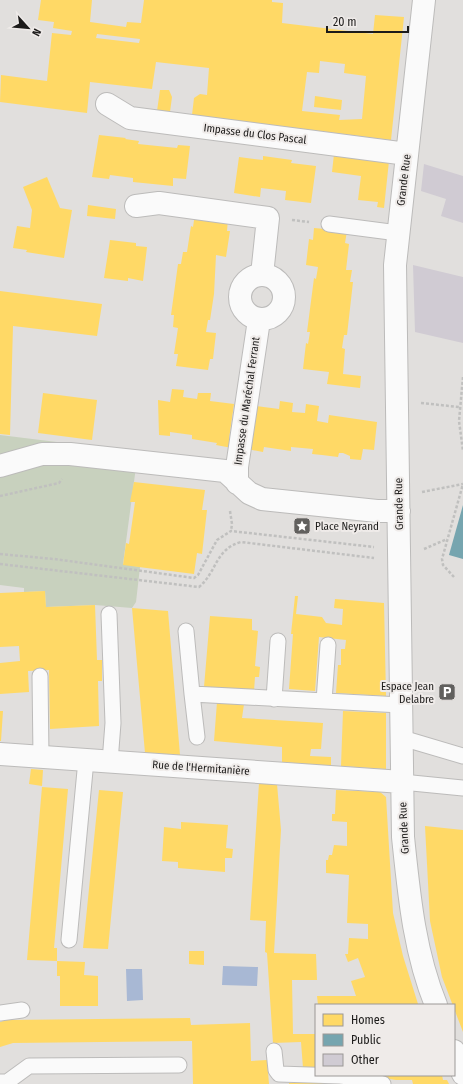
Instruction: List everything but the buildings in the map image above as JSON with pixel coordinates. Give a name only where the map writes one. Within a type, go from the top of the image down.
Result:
[{"type":"street","name":"Grande Rue","points":[[424,0],[395,265],[403,837],[412,919],[423,966],[436,1004]]},
{"type":"street","name":"Impasse du Clos Pascal","points":[[107,104],[130,118],[407,154]]},
{"type":"street","points":[[136,206],[159,203],[268,218],[262,275]]},
{"type":"street","points":[[262,275],[276,280],[281,285],[284,299],[279,312],[274,317],[259,320],[246,313],[240,300],[243,285],[255,276],[262,275]]},
{"type":"street","name":"Impasse du Maréchal Ferrant","points":[[237,483],[259,320]]},
{"type":"street","points":[[0,466],[42,454],[70,454],[225,471],[249,493],[262,498],[377,511],[398,504]]},
{"type":"street","name":"Rue de l'Hermitanière","points":[[0,754],[402,782]]},
{"type":"street","points":[[455,1054],[463,1074]]},
{"type":"lane","points":[[329,224],[398,233]]},
{"type":"lane","points":[[109,614],[113,723],[110,762]]},
{"type":"lane","points":[[186,631],[197,737]]},
{"type":"lane","points":[[274,698],[278,641]]},
{"type":"lane","points":[[324,701],[328,645]]},
{"type":"lane","points":[[40,676],[41,757]]},
{"type":"lane","points":[[192,694],[401,705]]},
{"type":"lane","points":[[402,738],[463,756]]},
{"type":"lane","points":[[69,940],[86,760]]},
{"type":"lane","points":[[402,782],[463,788]]},
{"type":"lane","points":[[0,1013],[22,1010]]},
{"type":"lane","points":[[274,1051],[276,1070],[279,1074],[315,1075]]},
{"type":"lane","points":[[0,1082],[7,1082],[29,1066],[179,1065]]},
{"type":"lane","points":[[340,1076],[365,1079],[384,1084]]},
{"type":"lane","points":[[458,1084],[463,1083]]},
{"type":"path","points":[[268,218],[329,224]]},
{"type":"path","points":[[463,377],[459,407],[459,421],[463,451]]},
{"type":"path","points":[[397,400],[459,407]]},
{"type":"path","points":[[398,504],[463,484]]},
{"type":"path","points":[[454,577],[443,565],[442,559],[463,484]]},
{"type":"path","points":[[0,554],[54,559],[194,578],[198,575],[217,540],[231,530],[374,548],[380,544]]},
{"type":"path","points":[[0,564],[199,587],[208,580],[220,555],[228,547],[241,542],[399,561]]},
{"type":"green space","points":[[0,435],[138,452],[123,564],[140,567],[136,602],[132,608],[95,605],[46,607],[45,591],[24,592],[24,588],[0,585]]},
{"type":"water","points":[[223,966],[258,967],[257,986],[222,985]]},
{"type":"water","points":[[126,969],[142,969],[143,1000],[127,1001]]},
{"type":"place","name":"Place Neyrand","points":[[302,526]]},
{"type":"place","name":"Espace Jean Delabre","points":[[447,692]]}]
